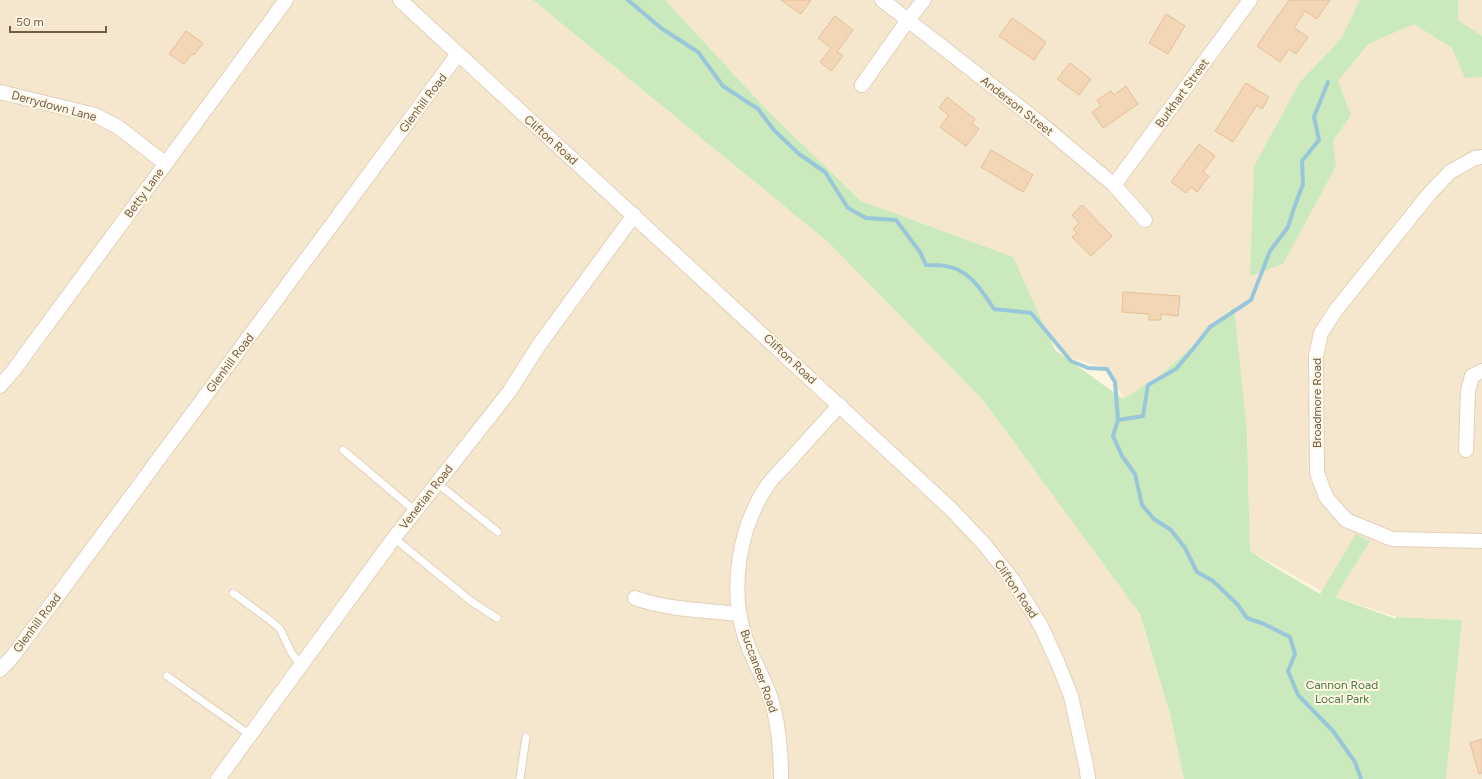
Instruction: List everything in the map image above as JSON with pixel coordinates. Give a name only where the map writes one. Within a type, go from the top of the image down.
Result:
[{"type":"street","name":"Betty Lane","points":[[0,386],[166,164],[286,0]]},
{"type":"street","name":"Clifton Road","points":[[400,0],[951,509],[984,544],[1012,579],[1041,626],[1057,661],[1071,696],[1088,779]]},
{"type":"street","name":"Anderson Street","points":[[882,0],[1040,123],[1114,186],[1145,220]]},
{"type":"street","points":[[862,85],[924,0]]},
{"type":"street","name":"Burkhart Street","points":[[1114,186],[1250,0]]},
{"type":"street","name":"Glenhill Road","points":[[0,670],[458,54]]},
{"type":"street","name":"Derrydown Lane","points":[[0,92],[95,115],[118,127],[166,164]]},
{"type":"street","name":"Broadmore Road","points":[[1482,157],[1476,158],[1450,172],[1430,193],[1336,310],[1321,333],[1316,356],[1317,473],[1326,497],[1346,520],[1392,539],[1482,541]]},
{"type":"street","name":"Venetian Road","points":[[218,779],[394,538],[509,392],[539,345],[634,216]]},
{"type":"street","points":[[1466,450],[1468,391],[1472,376],[1482,371]]},
{"type":"street","name":"Buccaneer Road","points":[[781,779],[781,754],[777,724],[770,696],[745,637],[740,614],[737,579],[745,532],[753,509],[767,485],[840,406]]},
{"type":"street","points":[[635,598],[650,603],[740,614]]},
{"type":"lane","points":[[342,450],[415,511]]},
{"type":"lane","points":[[437,483],[498,532]]},
{"type":"lane","points":[[394,538],[472,602],[497,618]]},
{"type":"lane","points":[[233,593],[280,629],[291,652],[301,666]]},
{"type":"lane","points":[[167,676],[250,735]]},
{"type":"lane","points":[[520,779],[526,738]]},
{"type":"shaded area","points":[[0,0],[533,0],[828,242],[983,400],[1140,614],[1170,714],[1184,779],[0,779]]},
{"type":"shaded area","points":[[665,0],[1482,0],[1482,779],[1446,779],[1462,620],[1396,617],[1327,594],[1250,551],[1247,432],[1233,307],[1162,374],[1123,399],[1108,368],[1071,358],[1002,279],[861,201],[766,109]]},
{"type":"green space","name":"Cannon Road Local Park","points":[[533,0],[665,0],[766,109],[861,201],[1013,257],[1055,350],[1123,399],[1162,374],[1234,307],[1247,432],[1250,551],[1320,594],[1356,534],[1370,541],[1335,597],[1396,619],[1396,617],[1462,620],[1446,779],[1184,779],[1170,714],[1140,614],[983,400],[828,242]]},
{"type":"green space","points":[[1360,0],[1458,0],[1458,20],[1482,36],[1482,77],[1465,78],[1452,48],[1414,24],[1368,44],[1338,81],[1351,115],[1333,141],[1336,166],[1283,264],[1250,276],[1254,166],[1300,82],[1341,39]]},
{"type":"building","points":[[781,0],[811,0],[801,14]]},
{"type":"building","points":[[1289,0],[1330,0],[1317,19],[1305,11],[1294,28],[1308,37],[1296,54],[1289,49],[1280,62],[1257,46]]},
{"type":"building","points":[[1166,14],[1185,26],[1168,54],[1149,43]]},
{"type":"building","points":[[835,16],[853,30],[837,52],[843,56],[831,71],[820,62],[831,48],[818,38]]},
{"type":"building","points":[[1012,18],[1046,42],[1034,60],[999,36]]},
{"type":"building","points":[[186,31],[203,43],[194,55],[192,54],[184,64],[169,54]]},
{"type":"building","points":[[1070,63],[1091,79],[1079,95],[1057,79]]},
{"type":"building","points":[[1246,83],[1269,97],[1262,109],[1257,105],[1233,142],[1215,131]]},
{"type":"building","points":[[1126,86],[1138,104],[1103,128],[1092,112],[1101,106],[1097,100],[1111,91],[1114,95]]},
{"type":"building","points":[[947,97],[975,119],[972,124],[979,129],[966,146],[940,127],[949,115],[939,108]]},
{"type":"building","points":[[1199,144],[1215,156],[1203,172],[1209,176],[1197,192],[1191,187],[1186,193],[1171,182]]},
{"type":"building","points":[[991,150],[1033,175],[1023,192],[981,167]]},
{"type":"building","points":[[1082,205],[1112,236],[1091,256],[1072,237],[1077,233],[1073,229],[1079,223],[1072,215]]},
{"type":"building","points":[[1123,292],[1180,296],[1178,316],[1161,314],[1161,320],[1149,320],[1149,314],[1122,312]]},
{"type":"building","points":[[1482,739],[1482,773],[1479,774],[1470,743]]},
{"type":"waterway","points":[[628,0],[661,28],[698,52],[723,86],[758,109],[774,130],[799,154],[825,172],[848,208],[866,218],[896,220],[920,252],[926,265],[940,265],[962,272],[976,284],[994,309],[1031,313],[1071,361],[1088,368],[1107,369],[1115,382],[1118,420],[1113,436],[1122,456],[1135,474],[1142,505],[1154,519],[1171,530],[1185,548],[1197,572],[1213,581],[1237,604],[1247,618],[1264,624],[1290,637],[1295,654],[1288,671],[1298,695],[1333,731],[1355,762],[1361,779]]},
{"type":"waterway","points":[[1118,420],[1143,416],[1148,385],[1176,369],[1210,327],[1251,300],[1270,251],[1288,227],[1303,184],[1302,161],[1319,140],[1314,117],[1328,82]]}]
